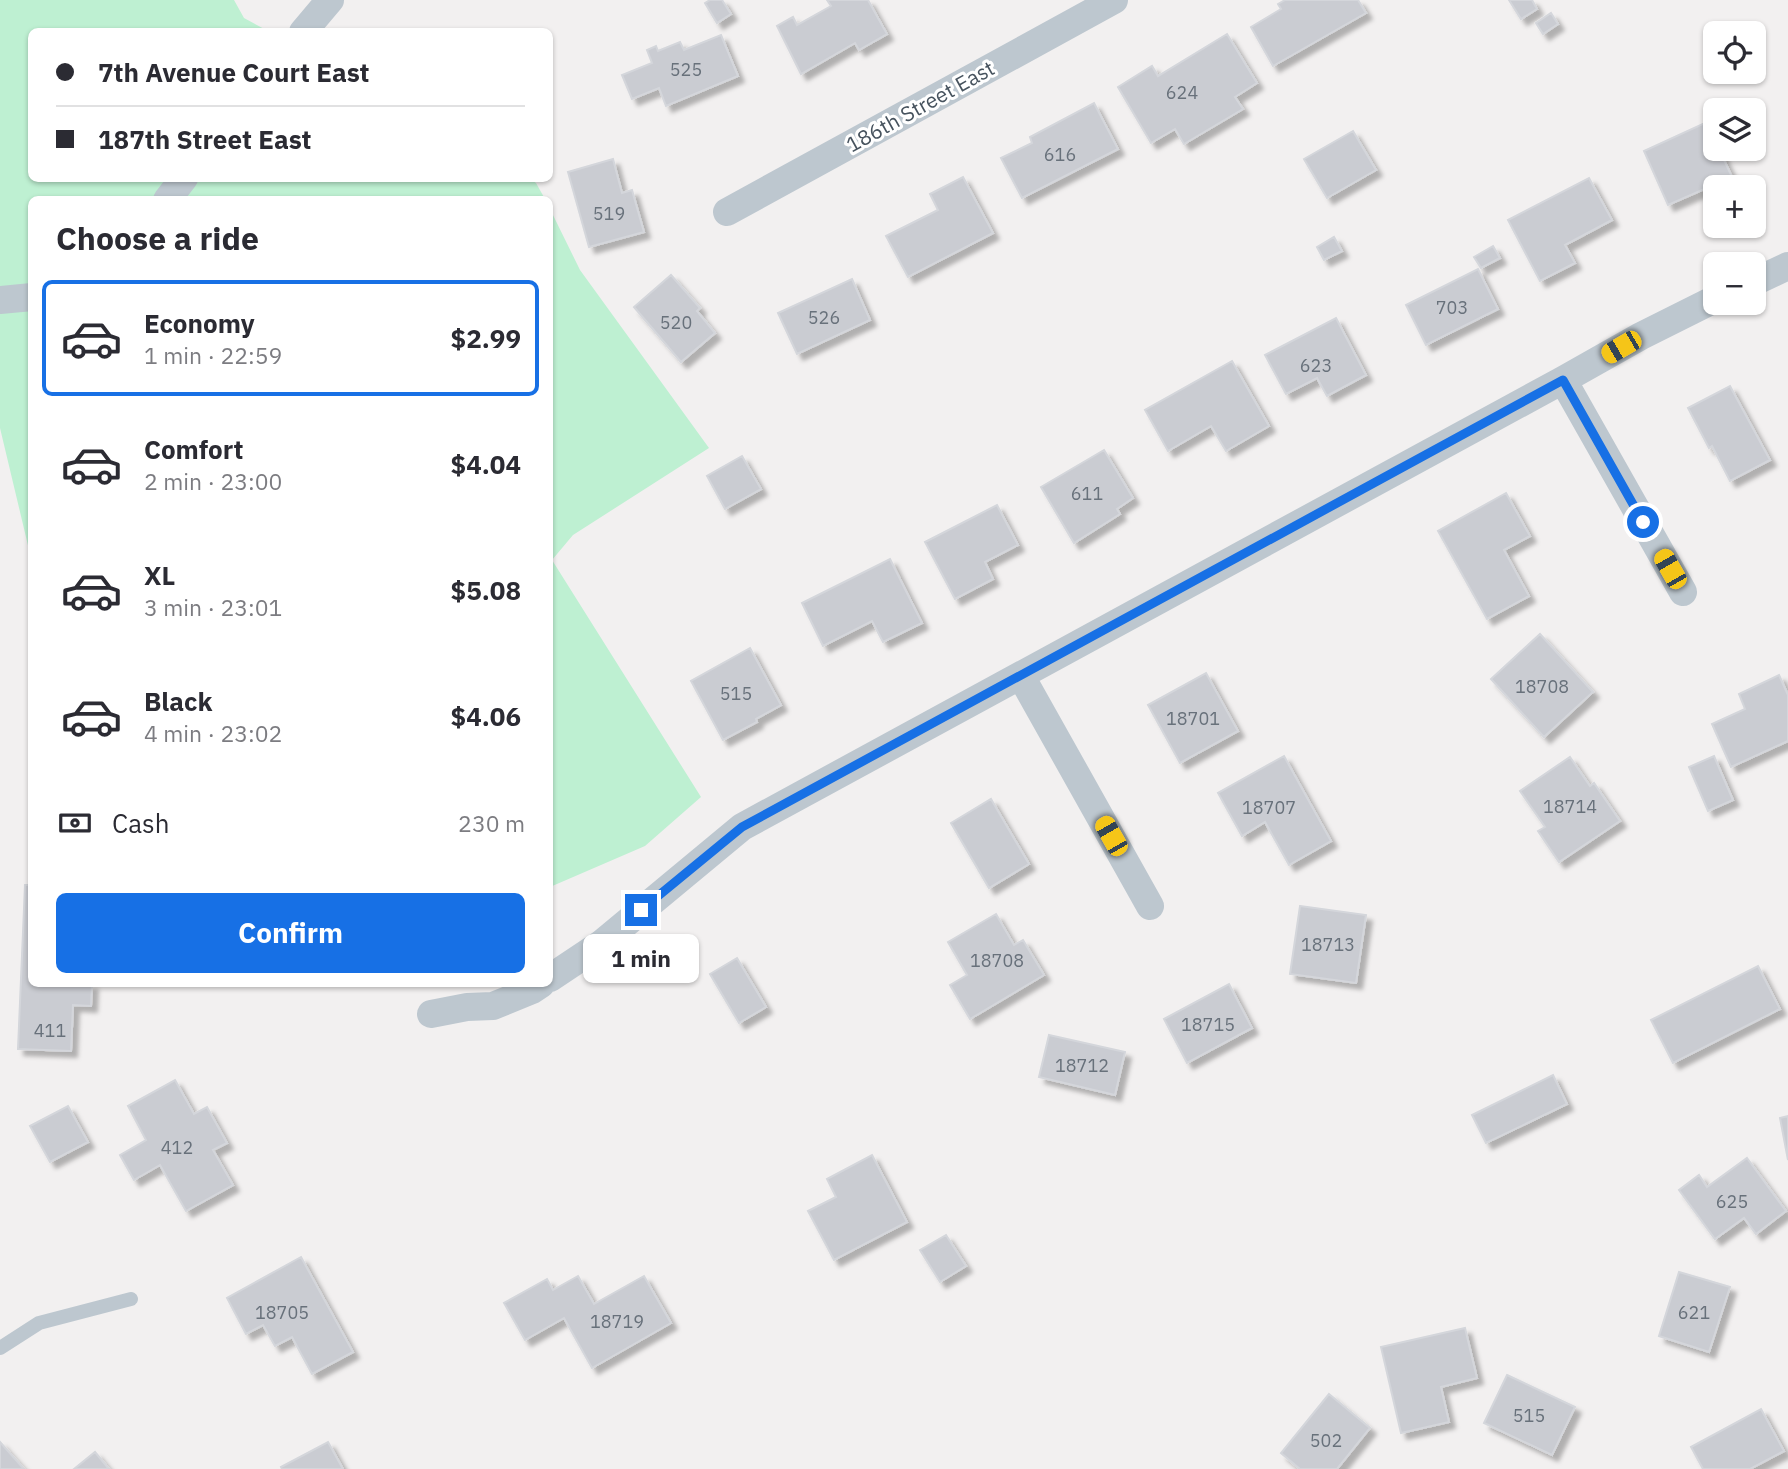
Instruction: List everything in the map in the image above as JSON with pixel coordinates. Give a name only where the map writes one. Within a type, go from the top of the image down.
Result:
[{"type":"street","points":[[306,28],[330,0]]},
{"type":"street","name":"186th Street East","points":[[727,212],[1114,0]]},
{"type":"street","points":[[170,196],[181,182]]},
{"type":"street","points":[[1766,276],[1788,266]]},
{"type":"street","points":[[0,300],[28,296]]},
{"type":"street","points":[[553,976],[601,944],[742,827],[1641,336],[1703,305]]},
{"type":"street","points":[[1563,380],[1684,592]]},
{"type":"street","points":[[1021,676],[1150,906]]},
{"type":"street","points":[[431,1014],[467,1007],[493,1006],[536,987]]},
{"type":"lane","points":[[0,1348],[39,1323],[131,1299]]},
{"type":"green space","points":[[0,0],[234,0],[244,18],[262,28],[28,28],[28,182],[535,182],[543,196],[28,196],[28,545],[0,428]]},
{"type":"green space","points":[[553,215],[580,270],[709,448],[573,535],[553,559]]},
{"type":"green space","points":[[553,562],[701,797],[645,846],[553,886]]},
{"type":"building","points":[[722,0],[731,14],[717,23],[705,3]]},
{"type":"building","points":[[827,0],[868,0],[887,34],[859,50],[855,43],[801,74],[777,26],[793,17],[797,25],[831,6]]},
{"type":"building","points":[[1285,0],[1358,0],[1366,13],[1273,66],[1251,27],[1281,9],[1278,4]]},
{"type":"building","points":[[1509,0],[1532,0],[1537,9],[1521,19]]},
{"type":"building","points":[[1551,13],[1558,24],[1543,34],[1536,23]]},
{"type":"building","points":[[1227,34],[1257,83],[1235,97],[1243,109],[1184,144],[1175,129],[1151,143],[1118,87],[1152,66],[1158,76]]},
{"type":"building","points":[[721,35],[738,76],[666,106],[659,88],[632,99],[622,75],[652,63],[647,50],[656,46],[658,51],[680,42],[684,50]]},
{"type":"building","points":[[1094,103],[1118,149],[1022,198],[1001,158],[1032,143],[1030,137]]},
{"type":"building","points":[[1703,124],[1703,161],[1725,161],[1731,175],[1703,175],[1703,190],[1668,205],[1644,151]]},
{"type":"building","points":[[1353,131],[1376,170],[1327,198],[1304,159]]},
{"type":"building","points":[[613,159],[622,193],[632,190],[644,232],[589,247],[568,172]]},
{"type":"building","points":[[963,177],[993,233],[908,277],[886,236],[938,210],[930,194]]},
{"type":"building","points":[[1589,178],[1612,220],[1565,245],[1575,263],[1540,281],[1508,220]]},
{"type":"building","points":[[1334,237],[1342,251],[1324,260],[1317,247]]},
{"type":"building","points":[[1493,246],[1500,258],[1481,268],[1474,257]]},
{"type":"building","points":[[1478,269],[1498,309],[1426,345],[1406,305]]},
{"type":"building","points":[[671,275],[700,308],[697,311],[715,333],[681,362],[634,307]]},
{"type":"building","points":[[852,279],[870,320],[797,354],[778,313]]},
{"type":"building","points":[[1336,318],[1366,375],[1327,396],[1317,378],[1286,394],[1265,355]]},
{"type":"building","points":[[1232,361],[1269,426],[1226,451],[1211,426],[1168,451],[1145,410]]},
{"type":"building","points":[[1730,386],[1770,460],[1730,481],[1688,408]]},
{"type":"building","points":[[1104,450],[1133,498],[1117,509],[1120,514],[1074,543],[1041,487]]},
{"type":"building","points":[[742,456],[761,489],[725,509],[707,476]]},
{"type":"building","points":[[1506,493],[1530,536],[1504,550],[1529,596],[1487,619],[1438,531]]},
{"type":"building","points":[[997,505],[1018,545],[985,562],[993,579],[955,599],[925,542]]},
{"type":"building","points":[[890,559],[922,623],[883,642],[872,621],[823,646],[802,603]]},
{"type":"building","points":[[1540,634],[1593,692],[1544,737],[1491,679]]},
{"type":"building","points":[[750,648],[781,705],[756,719],[757,722],[723,740],[691,681]]},
{"type":"building","points":[[1206,673],[1238,731],[1180,763],[1148,705]]},
{"type":"building","points":[[1779,675],[1788,695],[1788,741],[1731,767],[1712,724],[1745,709],[1739,694]]},
{"type":"building","points":[[1284,756],[1331,841],[1289,865],[1265,822],[1242,836],[1218,793]]},
{"type":"building","points":[[1714,756],[1733,800],[1708,811],[1689,767]]},
{"type":"building","points":[[1570,757],[1590,786],[1594,783],[1620,821],[1559,862],[1538,831],[1545,827],[1520,791]]},
{"type":"building","points":[[991,799],[1029,864],[989,888],[951,823]]},
{"type":"building","points":[[25,885],[28,885],[28,987],[92,987],[91,1006],[73,1005],[71,1051],[18,1049]]},
{"type":"building","points":[[1300,906],[1366,915],[1356,983],[1290,974]]},
{"type":"building","points":[[996,914],[1014,945],[1023,940],[1044,975],[970,1019],[950,985],[967,975],[948,942]]},
{"type":"building","points":[[737,958],[766,1007],[739,1023],[710,974]]},
{"type":"building","points":[[1758,966],[1780,1009],[1673,1063],[1651,1020]]},
{"type":"building","points":[[1229,984],[1252,1028],[1187,1063],[1164,1019]]},
{"type":"building","points":[[1049,1035],[1125,1052],[1115,1095],[1039,1077]]},
{"type":"building","points":[[1553,1075],[1567,1104],[1486,1143],[1472,1115]]},
{"type":"building","points":[[175,1080],[194,1114],[207,1107],[227,1143],[213,1150],[233,1185],[186,1211],[160,1165],[134,1180],[120,1155],[146,1140],[128,1106]]},
{"type":"building","points":[[68,1106],[88,1142],[50,1162],[30,1126]]},
{"type":"building","points":[[1788,1116],[1788,1160],[1780,1118]]},
{"type":"building","points":[[872,1155],[907,1222],[834,1260],[808,1211],[836,1197],[827,1179]]},
{"type":"building","points":[[1747,1158],[1786,1211],[1756,1234],[1744,1218],[1715,1239],[1679,1190],[1699,1175],[1707,1187]]},
{"type":"building","points":[[946,1235],[966,1266],[940,1282],[920,1250]]},
{"type":"building","points":[[301,1257],[353,1352],[312,1374],[292,1337],[275,1346],[263,1325],[246,1334],[227,1298]]},
{"type":"building","points":[[1679,1272],[1730,1287],[1709,1352],[1659,1336]]},
{"type":"building","points":[[578,1276],[594,1304],[644,1276],[671,1323],[592,1368],[564,1318],[525,1340],[504,1303],[547,1279],[553,1290]]},
{"type":"building","points":[[1465,1328],[1477,1378],[1441,1387],[1449,1422],[1401,1433],[1381,1347]]},
{"type":"building","points":[[1507,1375],[1575,1407],[1552,1455],[1484,1423]]},
{"type":"building","points":[[1329,1394],[1370,1428],[1337,1469],[1300,1469],[1281,1453]]},
{"type":"building","points":[[1761,1409],[1784,1451],[1750,1469],[1703,1469],[1691,1447]]},
{"type":"building","points":[[0,1442],[24,1469],[0,1469]]},
{"type":"building","points":[[328,1442],[343,1469],[282,1469],[281,1467]]},
{"type":"building","points":[[95,1452],[109,1469],[74,1469]]},
{"type":"route","points":[[641,910],[742,827],[1563,380],[1643,522]]}]
